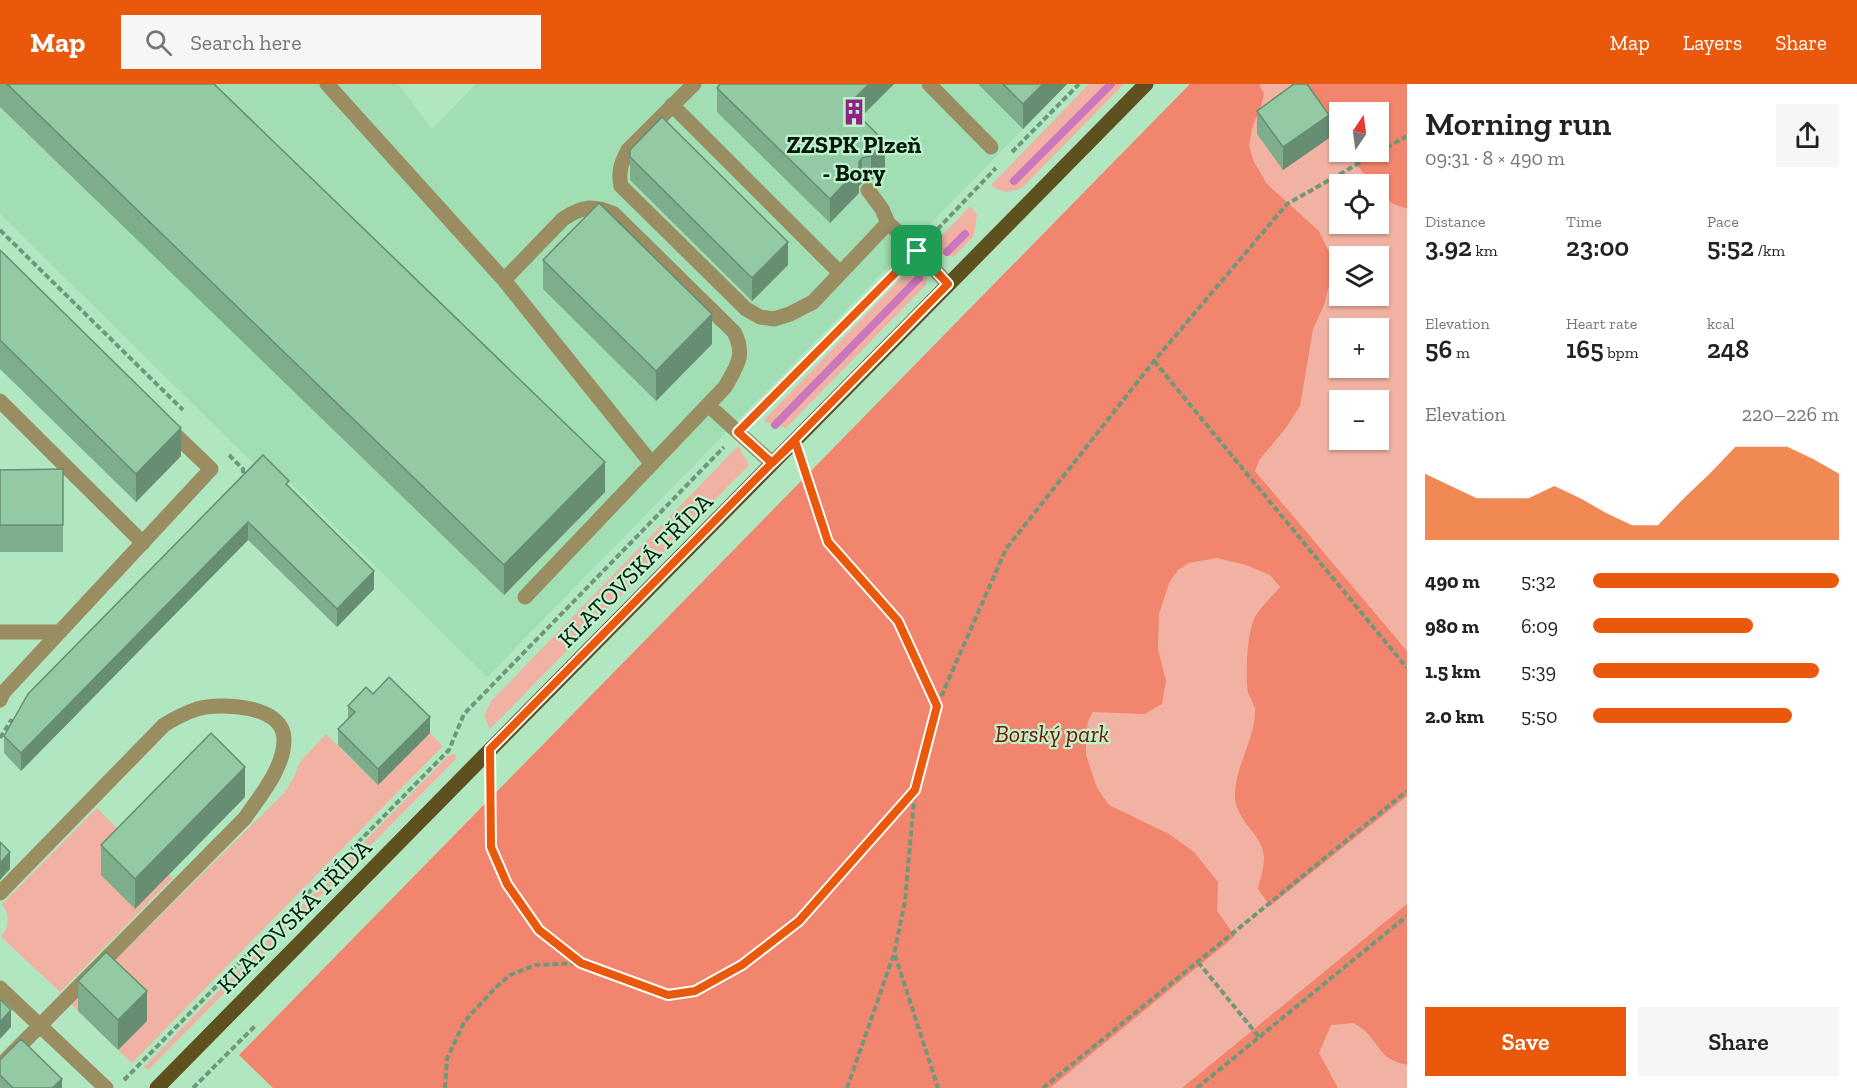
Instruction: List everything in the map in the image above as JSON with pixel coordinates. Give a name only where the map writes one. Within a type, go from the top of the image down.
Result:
[{"type":"main road","name":"KLATOVSKÁ TŘÍDA","points":[[157,1088],[1146,84]]},
{"type":"lane","points":[[327,84],[504,280],[652,464]]},
{"type":"lane","points":[[694,84],[628,150],[622,161],[619,175],[621,186],[746,309],[760,316],[774,319],[790,314],[813,302],[888,223]]},
{"type":"lane","points":[[929,84],[992,147]]},
{"type":"lane","points":[[672,105],[840,273]]},
{"type":"lane","points":[[868,190],[882,209],[888,223],[948,284]]},
{"type":"lane","points":[[504,280],[563,219],[587,208],[600,208],[614,214],[734,332],[740,355],[725,387],[525,597]]},
{"type":"lane","points":[[0,401],[143,543]]},
{"type":"lane","points":[[708,405],[772,463]]},
{"type":"lane","points":[[0,700],[3,693],[211,469],[160,420]]},
{"type":"lane","points":[[0,632],[60,632]]},
{"type":"lane","points":[[0,893],[164,725],[176,717],[199,708],[228,705],[251,709],[270,716],[279,724],[284,738],[280,758],[268,784],[244,818],[0,1066]]},
{"type":"lane","points":[[0,988],[106,1088]]},
{"type":"path","points":[[1005,159],[1079,84]]},
{"type":"path","points":[[846,1088],[894,954],[905,901],[915,790],[937,706],[1006,549],[1154,362],[1287,204],[1407,136]]},
{"type":"path","points":[[117,1088],[449,750],[464,714],[997,167]]},
{"type":"path","points":[[0,230],[185,411]]},
{"type":"path","points":[[1154,362],[1407,668]]},
{"type":"path","points":[[795,441],[828,542],[898,621],[937,706]]},
{"type":"path","points":[[226,452],[243,469],[243,477],[235,485]]},
{"type":"path","points":[[0,738],[15,714]]},
{"type":"path","points":[[490,749],[491,847],[507,884],[539,930],[581,963],[668,995],[695,991],[742,965],[799,921],[915,790]]},
{"type":"path","points":[[1043,1088],[1407,791]]},
{"type":"path","points":[[1197,1088],[1407,916]]},
{"type":"path","points":[[894,954],[938,1088]]},
{"type":"path","points":[[1198,962],[1259,1037]]},
{"type":"path","points":[[445,1088],[447,1059],[464,1022],[495,988],[510,975],[535,964],[581,963]]},
{"type":"path","points":[[193,1088],[255,1026]]},
{"type":"shaded area","points":[[0,84],[398,84],[432,129],[476,84],[815,84],[854,123],[894,84],[1067,84],[487,677],[272,464],[263,473],[0,214]]},
{"type":"green space","points":[[1089,84],[1124,84],[1023,187],[1007,192],[991,185]]},
{"type":"green space","name":"Borský park","points":[[1190,84],[1407,84],[1407,1088],[273,1088],[239,1055]]},
{"type":"green space","name":"Borský park","points":[[1190,84],[1259,84],[1264,94],[1252,128],[1249,146],[1254,162],[1267,184],[1319,231],[1329,252],[1329,286],[1324,305],[1313,329],[1300,406],[1285,429],[1260,459],[1255,471],[1407,651],[1407,796],[1270,906],[1258,889],[1263,870],[1263,850],[1240,814],[1235,797],[1238,775],[1254,720],[1255,709],[1247,685],[1250,635],[1256,615],[1280,587],[1270,575],[1246,565],[1217,558],[1189,563],[1178,570],[1169,583],[1159,614],[1158,649],[1166,681],[1162,704],[1145,714],[1093,712],[1086,730],[1086,755],[1097,788],[1109,805],[1169,834],[1194,852],[1218,882],[1217,911],[1235,936],[1050,1088],[273,1088],[239,1055]]},
{"type":"green space","points":[[1296,84],[1407,84],[1407,209],[1389,200],[1389,174],[1364,174],[1355,162],[1389,162],[1389,102],[1329,102],[1329,129]]},
{"type":"green space","points":[[970,206],[977,215],[974,236],[954,257],[938,253],[934,244]]},
{"type":"green space","points":[[913,266],[922,266],[927,269],[926,285],[786,428],[763,421]]},
{"type":"green space","points":[[738,446],[749,465],[490,729],[484,716],[491,701]]},
{"type":"green space","points":[[430,733],[443,746],[132,1063],[118,1050],[146,1021],[78,1011],[71,1004],[285,792],[300,762],[326,734],[378,785]]},
{"type":"green space","points":[[456,755],[456,759],[149,1069],[143,1068],[448,756]]},
{"type":"green space","points":[[97,808],[132,843],[101,875],[135,908],[169,874],[173,878],[60,992],[1,937],[8,920],[2,904]]},
{"type":"green space","points":[[1407,904],[1407,1065],[1388,1058],[1367,1033],[1355,1024],[1331,1025],[1319,1053],[1338,1088],[1182,1088]]},
{"type":"building","points":[[7,84],[214,84],[605,462],[504,565]]},
{"type":"building","points":[[720,84],[869,84],[848,105],[885,142],[871,156],[862,158],[859,168],[830,199],[717,88]]},
{"type":"building","points":[[1003,84],[1043,84],[1023,104]]},
{"type":"building","points":[[1294,84],[1307,84],[1329,115],[1283,147],[1257,111]]},
{"type":"building","points":[[662,117],[788,242],[752,278],[630,157],[630,150]]},
{"type":"building","points":[[599,203],[712,314],[656,371],[543,260]]},
{"type":"building","points":[[0,250],[181,428],[136,474],[0,340]]},
{"type":"building","points":[[263,455],[289,481],[286,484],[374,571],[337,609],[248,522],[21,753],[4,736],[28,694]]},
{"type":"building","points":[[63,469],[63,525],[0,525],[0,470]]},
{"type":"building","points":[[389,677],[430,717],[378,769],[338,729],[355,712],[348,706],[366,687],[373,694]]},
{"type":"building","points":[[211,733],[245,767],[135,879],[101,845]]},
{"type":"building","points":[[0,842],[10,852],[0,863]]},
{"type":"building","points":[[106,952],[147,991],[118,1020],[78,981]]},
{"type":"building","points":[[0,999],[11,1010],[0,1022]]},
{"type":"building","points":[[21,1039],[62,1079],[52,1088],[13,1088],[0,1075],[0,1060]]},
{"type":"waterway","points":[[1014,181],[1111,84]]},
{"type":"waterway","points":[[947,252],[965,234]]},
{"type":"waterway","points":[[775,425],[919,278]]},
{"type":"place","name":"ZZSPK Plzeň - Bory","points":[[854,112]]},
{"type":"route","points":[[917,251],[738,432],[772,463],[795,441],[828,542],[898,621],[937,706],[915,790],[799,921],[742,965],[695,991],[668,995],[581,963],[539,930],[507,884],[491,847],[490,749],[772,463],[948,284],[917,251]]}]
